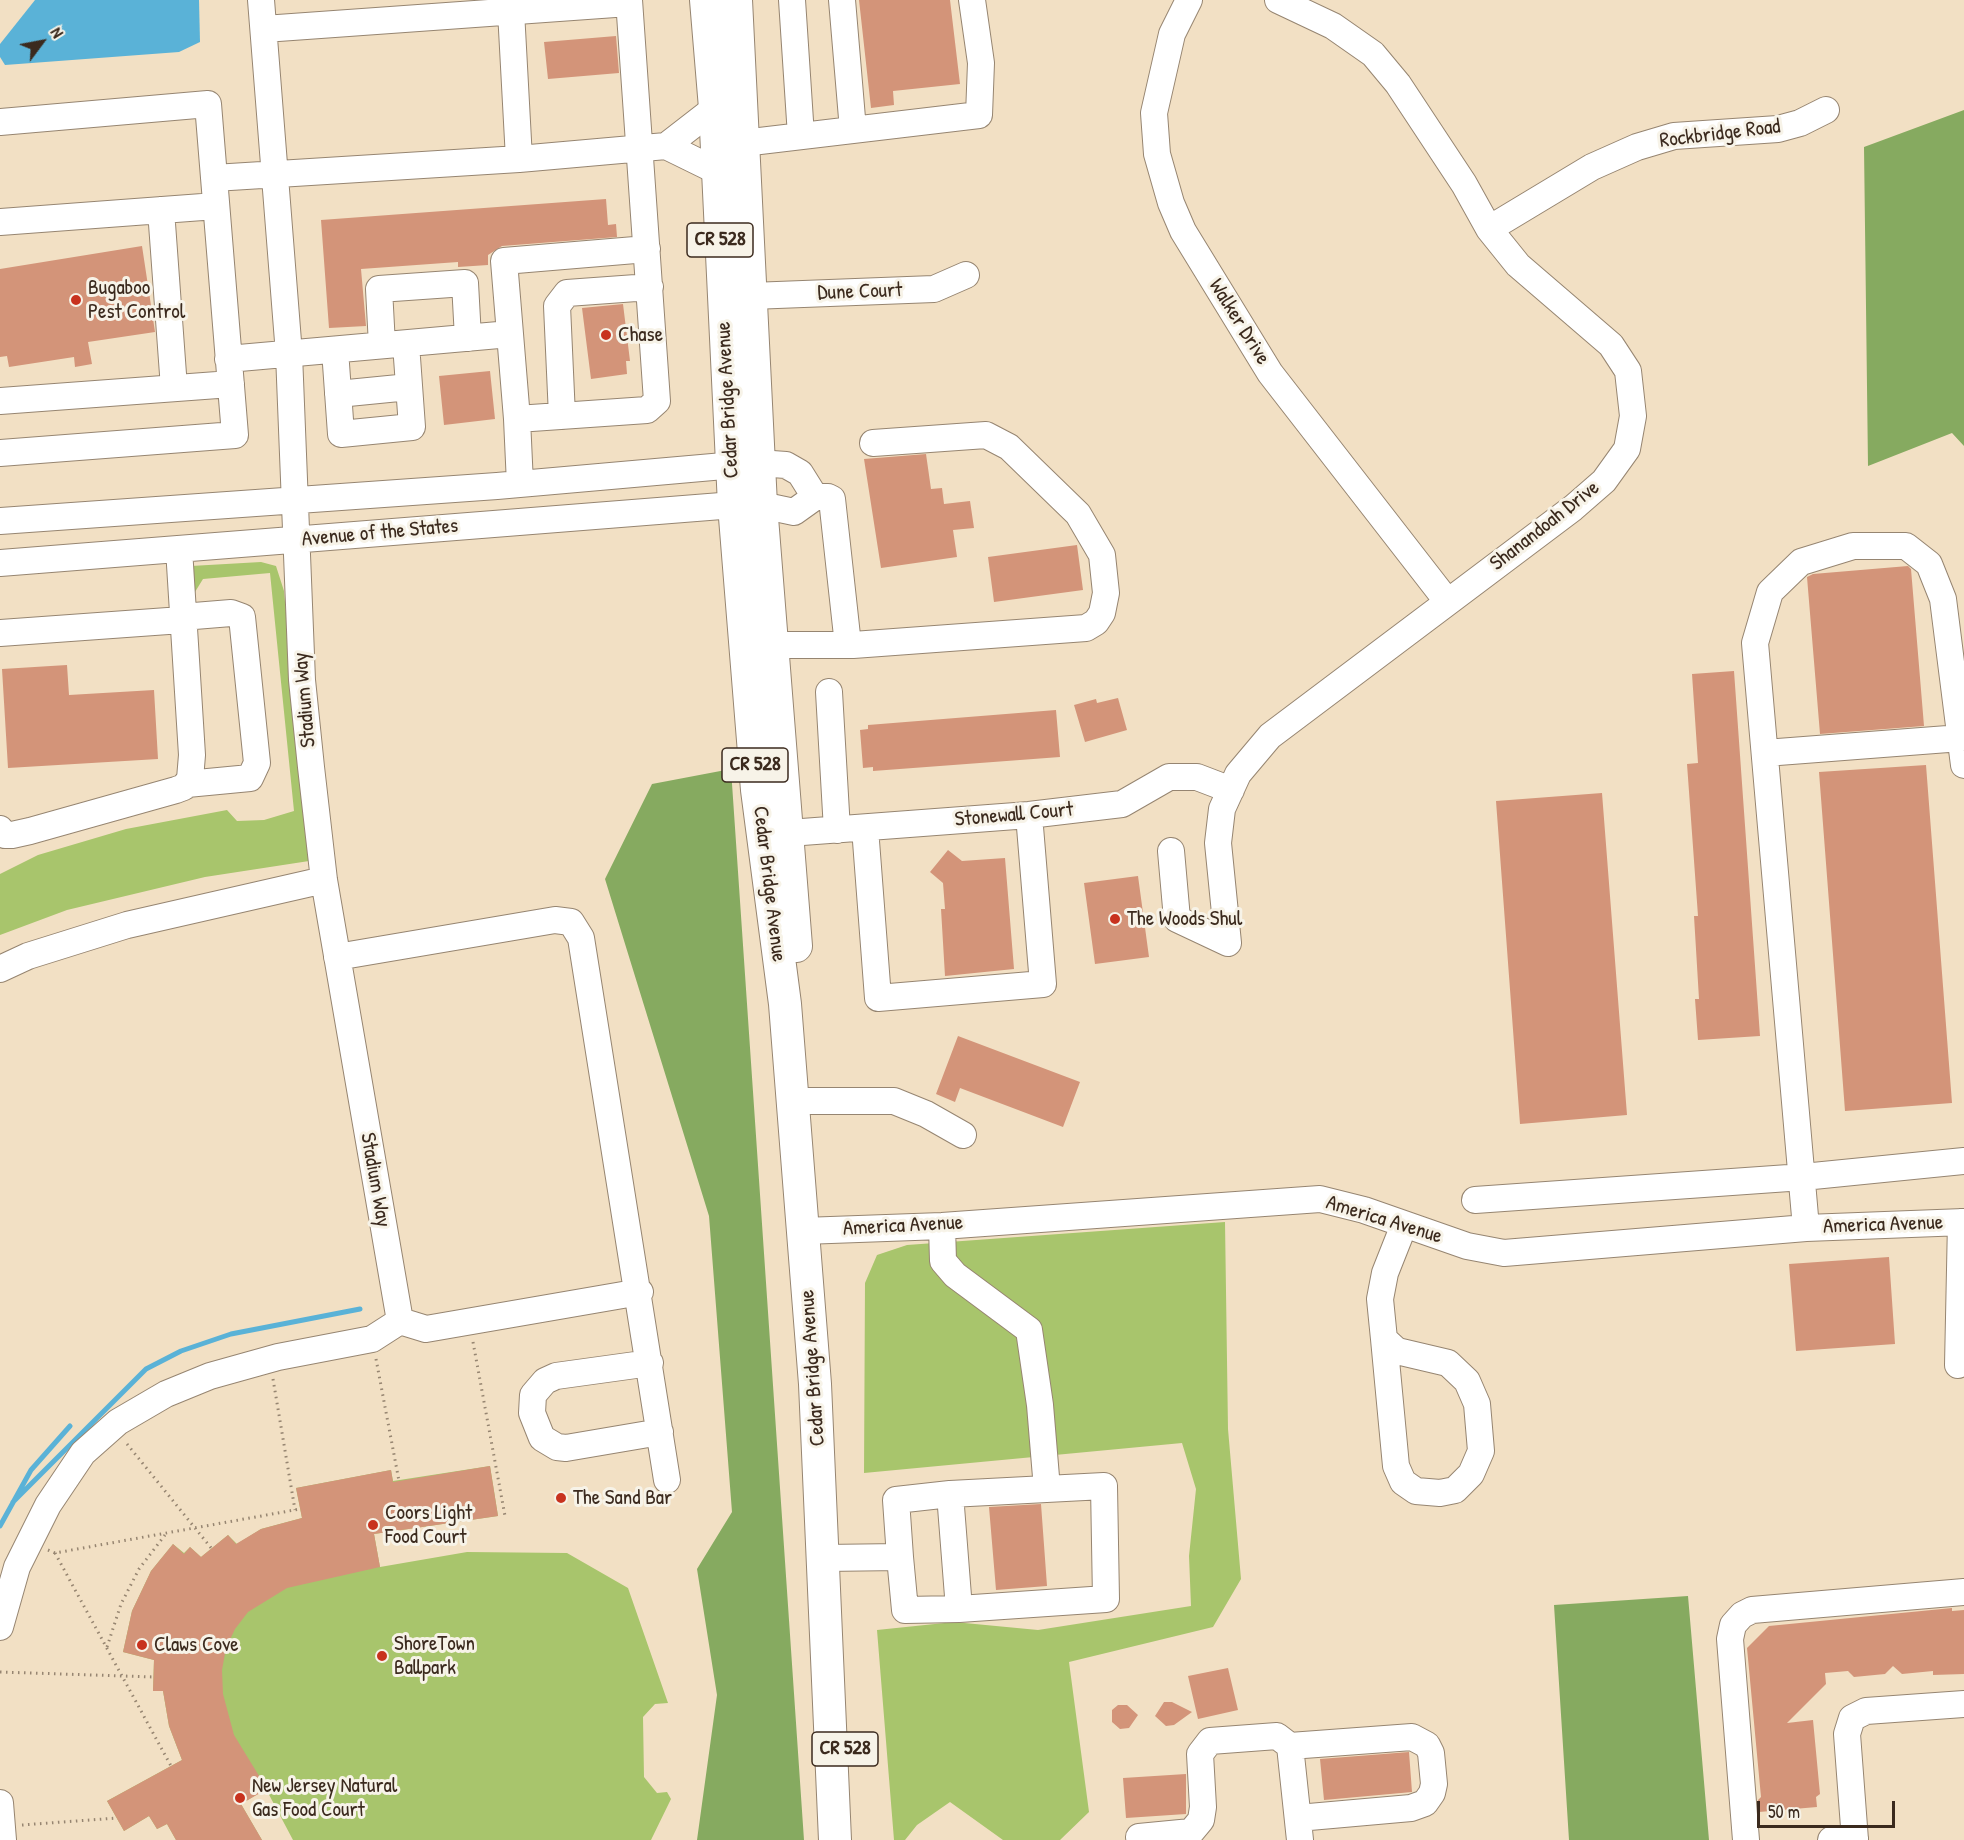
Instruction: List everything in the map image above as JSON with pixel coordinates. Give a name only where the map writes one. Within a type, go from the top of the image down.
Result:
[{"type":"main road","name":"Cedar Bridge Avenue","points":[[706,0],[715,108],[717,171],[745,464]]},
{"type":"main road","points":[[736,0],[751,296],[745,464],[747,505],[772,645],[789,834],[800,1001],[790,1063]]},
{"type":"main road","name":"Cedar Bridge Avenue","points":[[747,505],[757,790],[785,1004],[816,1395],[835,1840]]},
{"type":"main road","name":"Cedar Bridge Avenue","points":[[828,1659],[849,1766],[855,1840]]},
{"type":"street","name":"Stadium Way","points":[[261,0],[289,354],[303,680],[324,880],[400,1321]]},
{"type":"street","points":[[792,0],[801,136]]},
{"type":"street","points":[[842,0],[853,130]]},
{"type":"street","points":[[743,143],[979,115],[981,63],[972,0]]},
{"type":"street","name":"Walker Drive","points":[[1189,0],[1172,34],[1154,113],[1157,154],[1171,203],[1182,231],[1270,373],[1391,532],[1447,600]]},
{"type":"street","name":"Shanandoah Drive","points":[[1171,851],[1177,919],[1228,943],[1218,843],[1222,809],[1238,774],[1270,736],[1447,600],[1573,508],[1604,481],[1627,448],[1633,416],[1628,372],[1611,345],[1518,265],[1489,229],[1464,184],[1405,94],[1373,54],[1333,26],[1278,0]]},
{"type":"street","points":[[264,29],[629,1],[657,401],[647,410],[517,419]]},
{"type":"street","points":[[511,11],[519,159]]},
{"type":"street","points":[[0,122],[207,104],[235,435],[0,453]]},
{"type":"street","points":[[666,146],[715,108]]},
{"type":"street","name":"Rockbridge Road","points":[[1489,229],[1592,167],[1637,147],[1674,136],[1778,129],[1800,123],[1826,110]]},
{"type":"street","points":[[214,178],[519,159],[666,146],[717,171]]},
{"type":"street","points":[[0,222],[216,206]]},
{"type":"street","points":[[161,210],[174,388]]},
{"type":"street","points":[[520,484],[504,261],[647,249]]},
{"type":"street","name":"Dune Court","points":[[751,296],[934,290],[966,275]]},
{"type":"street","points":[[335,350],[342,434],[400,429],[412,427],[409,387],[394,345],[379,289],[465,283],[468,338]]},
{"type":"street","points":[[562,416],[557,306],[567,293],[650,287]]},
{"type":"street","points":[[0,401],[174,388],[289,354],[510,334]]},
{"type":"street","points":[[338,394],[409,387]]},
{"type":"street","points":[[772,645],[848,645],[1086,628],[1096,622],[1102,613],[1106,593],[1102,555],[1078,514],[1009,447],[986,435],[873,443]]},
{"type":"street","name":"Avenue of the States","points":[[0,521],[520,484],[745,464],[786,465],[800,473],[815,497]]},
{"type":"street","name":"Avenue of the States","points":[[0,563],[747,505],[794,512],[815,497],[832,499],[848,645]]},
{"type":"street","points":[[1806,1228],[1755,643],[1770,592],[1801,562],[1852,546],[1906,546],[1929,564],[1943,599],[1964,765]]},
{"type":"street","points":[[179,549],[192,755],[187,784]]},
{"type":"street","points":[[0,633],[231,613],[242,617],[257,762],[250,778],[187,784],[176,790],[111,806],[30,831],[12,835],[1,831]]},
{"type":"street","points":[[829,692],[837,830]]},
{"type":"street","points":[[1765,753],[1961,738]]},
{"type":"street","name":"Stonewall Court","points":[[789,834],[1029,815],[1122,804],[1169,777],[1197,777],[1230,790]]},
{"type":"street","points":[[865,828],[878,998],[1042,984],[1029,815]]},
{"type":"street","points":[[0,969],[28,956],[127,925],[324,880]]},
{"type":"street","points":[[337,957],[555,920],[571,922],[581,938],[640,1292],[668,1480]]},
{"type":"street","points":[[793,1101],[894,1101],[926,1114],[963,1136]]},
{"type":"street","points":[[1475,1200],[1803,1177],[1964,1161]]},
{"type":"street","name":"America Avenue","points":[[803,1231],[942,1226],[1320,1199],[1365,1210],[1467,1246],[1504,1253],[1806,1228],[1963,1222]]},
{"type":"street","points":[[1958,1365],[1963,1222]]},
{"type":"street","points":[[1384,1339],[1398,1351],[1448,1363],[1467,1381],[1477,1404],[1481,1451],[1471,1474],[1455,1490],[1440,1493],[1416,1491],[1403,1482],[1396,1466],[1380,1299],[1385,1273],[1404,1225]]},
{"type":"street","points":[[942,1226],[943,1261],[970,1288],[991,1300],[1029,1330],[1040,1405],[1047,1489]]},
{"type":"street","points":[[0,1627],[17,1567],[48,1505],[83,1453],[112,1427],[166,1394],[210,1376],[270,1359],[372,1339],[400,1321],[426,1329],[640,1292]]},
{"type":"street","points":[[650,1363],[550,1378],[533,1395],[532,1413],[542,1438],[557,1447],[566,1448],[660,1432]]},
{"type":"street","points":[[1104,1486],[1106,1599],[959,1609],[905,1610],[896,1500],[950,1494],[1047,1489],[1104,1486]]},
{"type":"street","points":[[950,1494],[959,1609]]},
{"type":"street","points":[[824,1558],[900,1557]]},
{"type":"street","points":[[1746,1840],[1730,1639],[1733,1626],[1742,1615],[1752,1610],[1964,1592]]},
{"type":"street","points":[[1847,1839],[1847,1734],[1852,1718],[1866,1711],[1964,1704]]},
{"type":"street","points":[[1139,1838],[1191,1832],[1201,1820],[1203,1807],[1200,1754],[1210,1741],[1277,1736],[1290,1746],[1412,1737],[1427,1745],[1431,1753],[1432,1793],[1420,1806],[1299,1829],[1290,1746]]},
{"type":"path","points":[[469,1323],[505,1516]]},
{"type":"path","points":[[372,1339],[399,1480]]},
{"type":"path","points":[[270,1359],[295,1510]]},
{"type":"path","points":[[112,1427],[212,1549]]},
{"type":"path","points":[[171,1766],[55,1553],[300,1509]]},
{"type":"path","points":[[107,1647],[121,1604],[139,1569],[166,1533]]},
{"type":"path","points":[[0,1672],[154,1677]]},
{"type":"path","points":[[2,1823],[117,1818]]},
{"type":"green space","points":[[1964,110],[1964,446],[1952,433],[1868,466],[1864,147]]},
{"type":"green space","points":[[261,562],[276,566],[284,591],[309,861],[205,877],[67,910],[0,935],[0,874],[38,855],[126,829],[227,810],[237,821],[264,820],[294,811],[270,573],[203,579],[195,592],[191,566]]},
{"type":"green space","points":[[731,769],[804,1840],[697,1840],[717,1695],[697,1569],[732,1512],[709,1216],[605,879],[652,784]]},
{"type":"green space","points":[[1225,1222],[1228,1429],[1241,1579],[1213,1627],[1069,1662],[1089,1812],[1060,1840],[1003,1840],[950,1802],[917,1825],[905,1840],[894,1840],[877,1630],[954,1622],[1038,1630],[1191,1606],[1189,1556],[1196,1489],[1182,1443],[864,1473],[865,1283],[877,1255],[907,1245]]},
{"type":"green space","name":"ShoreTown Ballpark","points":[[490,1466],[498,1516],[374,1534],[380,1567],[467,1552],[567,1553],[628,1588],[668,1703],[655,1704],[643,1717],[644,1777],[657,1793],[667,1792],[671,1799],[651,1840],[293,1840],[266,1789],[241,1804],[262,1840],[176,1840],[167,1824],[157,1829],[149,1816],[124,1831],[107,1801],[182,1760],[169,1726],[163,1691],[153,1691],[154,1660],[123,1652],[132,1611],[151,1571],[173,1544],[184,1553],[190,1547],[201,1557],[228,1535],[237,1544],[261,1529],[302,1518],[296,1488],[391,1470],[393,1481]]},
{"type":"green space","points":[[1688,1596],[1709,1840],[1569,1840],[1554,1605]]},
{"type":"water","points":[[35,0],[199,0],[200,42],[179,52],[5,65],[0,57],[0,44]]},
{"type":"building","points":[[859,0],[950,0],[960,84],[893,91],[894,105],[871,108]]},
{"type":"building","points":[[616,36],[619,73],[548,79],[544,42]]},
{"type":"building","points":[[606,199],[608,225],[616,224],[617,237],[502,246],[488,255],[488,265],[458,267],[458,262],[361,269],[366,326],[329,328],[321,220]]},
{"type":"building","name":"Bugaboo Pest Control","points":[[142,246],[155,332],[88,342],[92,364],[75,367],[74,357],[9,367],[7,356],[0,357],[0,269]]},
{"type":"building","name":"Chase","points":[[623,304],[630,361],[626,361],[627,374],[591,379],[582,308]]},
{"type":"building","points":[[490,371],[495,419],[444,425],[439,376]]},
{"type":"building","points":[[926,454],[931,489],[942,488],[944,504],[970,501],[974,528],[953,530],[957,557],[881,568],[864,459]]},
{"type":"building","points":[[1077,545],[1083,590],[994,602],[988,557]]},
{"type":"building","points":[[1908,566],[1911,569],[1924,726],[1820,734],[1807,577],[1813,574]]},
{"type":"building","points":[[67,665],[69,695],[154,690],[158,759],[8,768],[2,669]]},
{"type":"building","points":[[1734,671],[1760,1036],[1698,1040],[1695,999],[1699,999],[1694,916],[1698,916],[1687,764],[1698,763],[1692,674]]},
{"type":"building","points":[[1118,698],[1127,730],[1085,742],[1074,705],[1096,699],[1097,703]]},
{"type":"building","points":[[1056,710],[1060,757],[873,771],[873,767],[863,768],[860,730],[868,729],[868,725]]},
{"type":"building","points":[[1926,765],[1952,1103],[1845,1111],[1819,772]]},
{"type":"building","points":[[1602,793],[1627,1115],[1520,1124],[1496,801]]},
{"type":"building","points":[[948,850],[962,861],[1005,858],[1014,969],[945,976],[941,909],[945,909],[943,883],[930,872]]},
{"type":"building","points":[[1138,876],[1149,957],[1095,964],[1084,883]]},
{"type":"building","points":[[958,1036],[1080,1082],[1063,1127],[960,1088],[955,1102],[936,1094]]},
{"type":"building","points":[[1889,1257],[1895,1344],[1796,1351],[1789,1264]]},
{"type":"building","points":[[490,1466],[498,1516],[374,1534],[380,1567],[287,1588],[248,1612],[235,1629],[226,1648],[222,1670],[223,1694],[234,1735],[267,1789],[241,1804],[262,1840],[176,1840],[167,1824],[157,1829],[149,1816],[124,1831],[107,1801],[182,1760],[169,1726],[163,1691],[153,1691],[154,1660],[123,1652],[132,1611],[151,1571],[173,1544],[184,1554],[190,1547],[201,1557],[228,1535],[236,1544],[261,1529],[302,1518],[296,1488],[391,1470],[393,1482]]},
{"type":"building","points":[[1041,1504],[1047,1586],[996,1590],[989,1507]]},
{"type":"building","points":[[1952,1608],[1952,1611],[1964,1610],[1964,1674],[1933,1675],[1933,1671],[1902,1674],[1893,1666],[1885,1674],[1854,1677],[1848,1671],[1825,1673],[1826,1684],[1787,1723],[1813,1720],[1820,1794],[1816,1797],[1817,1807],[1759,1812],[1758,1800],[1761,1797],[1747,1648],[1769,1626]]},
{"type":"building","points":[[1228,1668],[1238,1710],[1198,1719],[1188,1676]]},
{"type":"building","points":[[1164,1702],[1172,1702],[1192,1712],[1174,1725],[1166,1726],[1155,1716]]},
{"type":"building","points":[[1118,1705],[1127,1705],[1138,1715],[1129,1728],[1120,1729],[1112,1722],[1112,1710]]},
{"type":"building","points":[[1409,1752],[1412,1792],[1324,1800],[1320,1759]]},
{"type":"building","points":[[1186,1774],[1186,1814],[1126,1818],[1123,1778]]},
{"type":"waterway","points":[[13,1502],[146,1369],[181,1351],[231,1334],[360,1309]]},
{"type":"waterway","points":[[0,1526],[31,1470],[70,1426]]},
{"type":"place","name":"Bugaboo Pest Control","points":[[76,300]]},
{"type":"place","name":"Chase","points":[[606,335]]},
{"type":"place","name":"The Woods Shul","points":[[1115,919]]},
{"type":"place","name":"The Sand Bar","points":[[561,1498]]},
{"type":"place","name":"Coors Light Food Court","points":[[373,1525]]},
{"type":"place","name":"Claws Cove","points":[[142,1645]]},
{"type":"place","name":"ShoreTown Ballpark","points":[[382,1656]]},
{"type":"place","name":"New Jersey Natural Gas Food Court","points":[[240,1798]]}]
